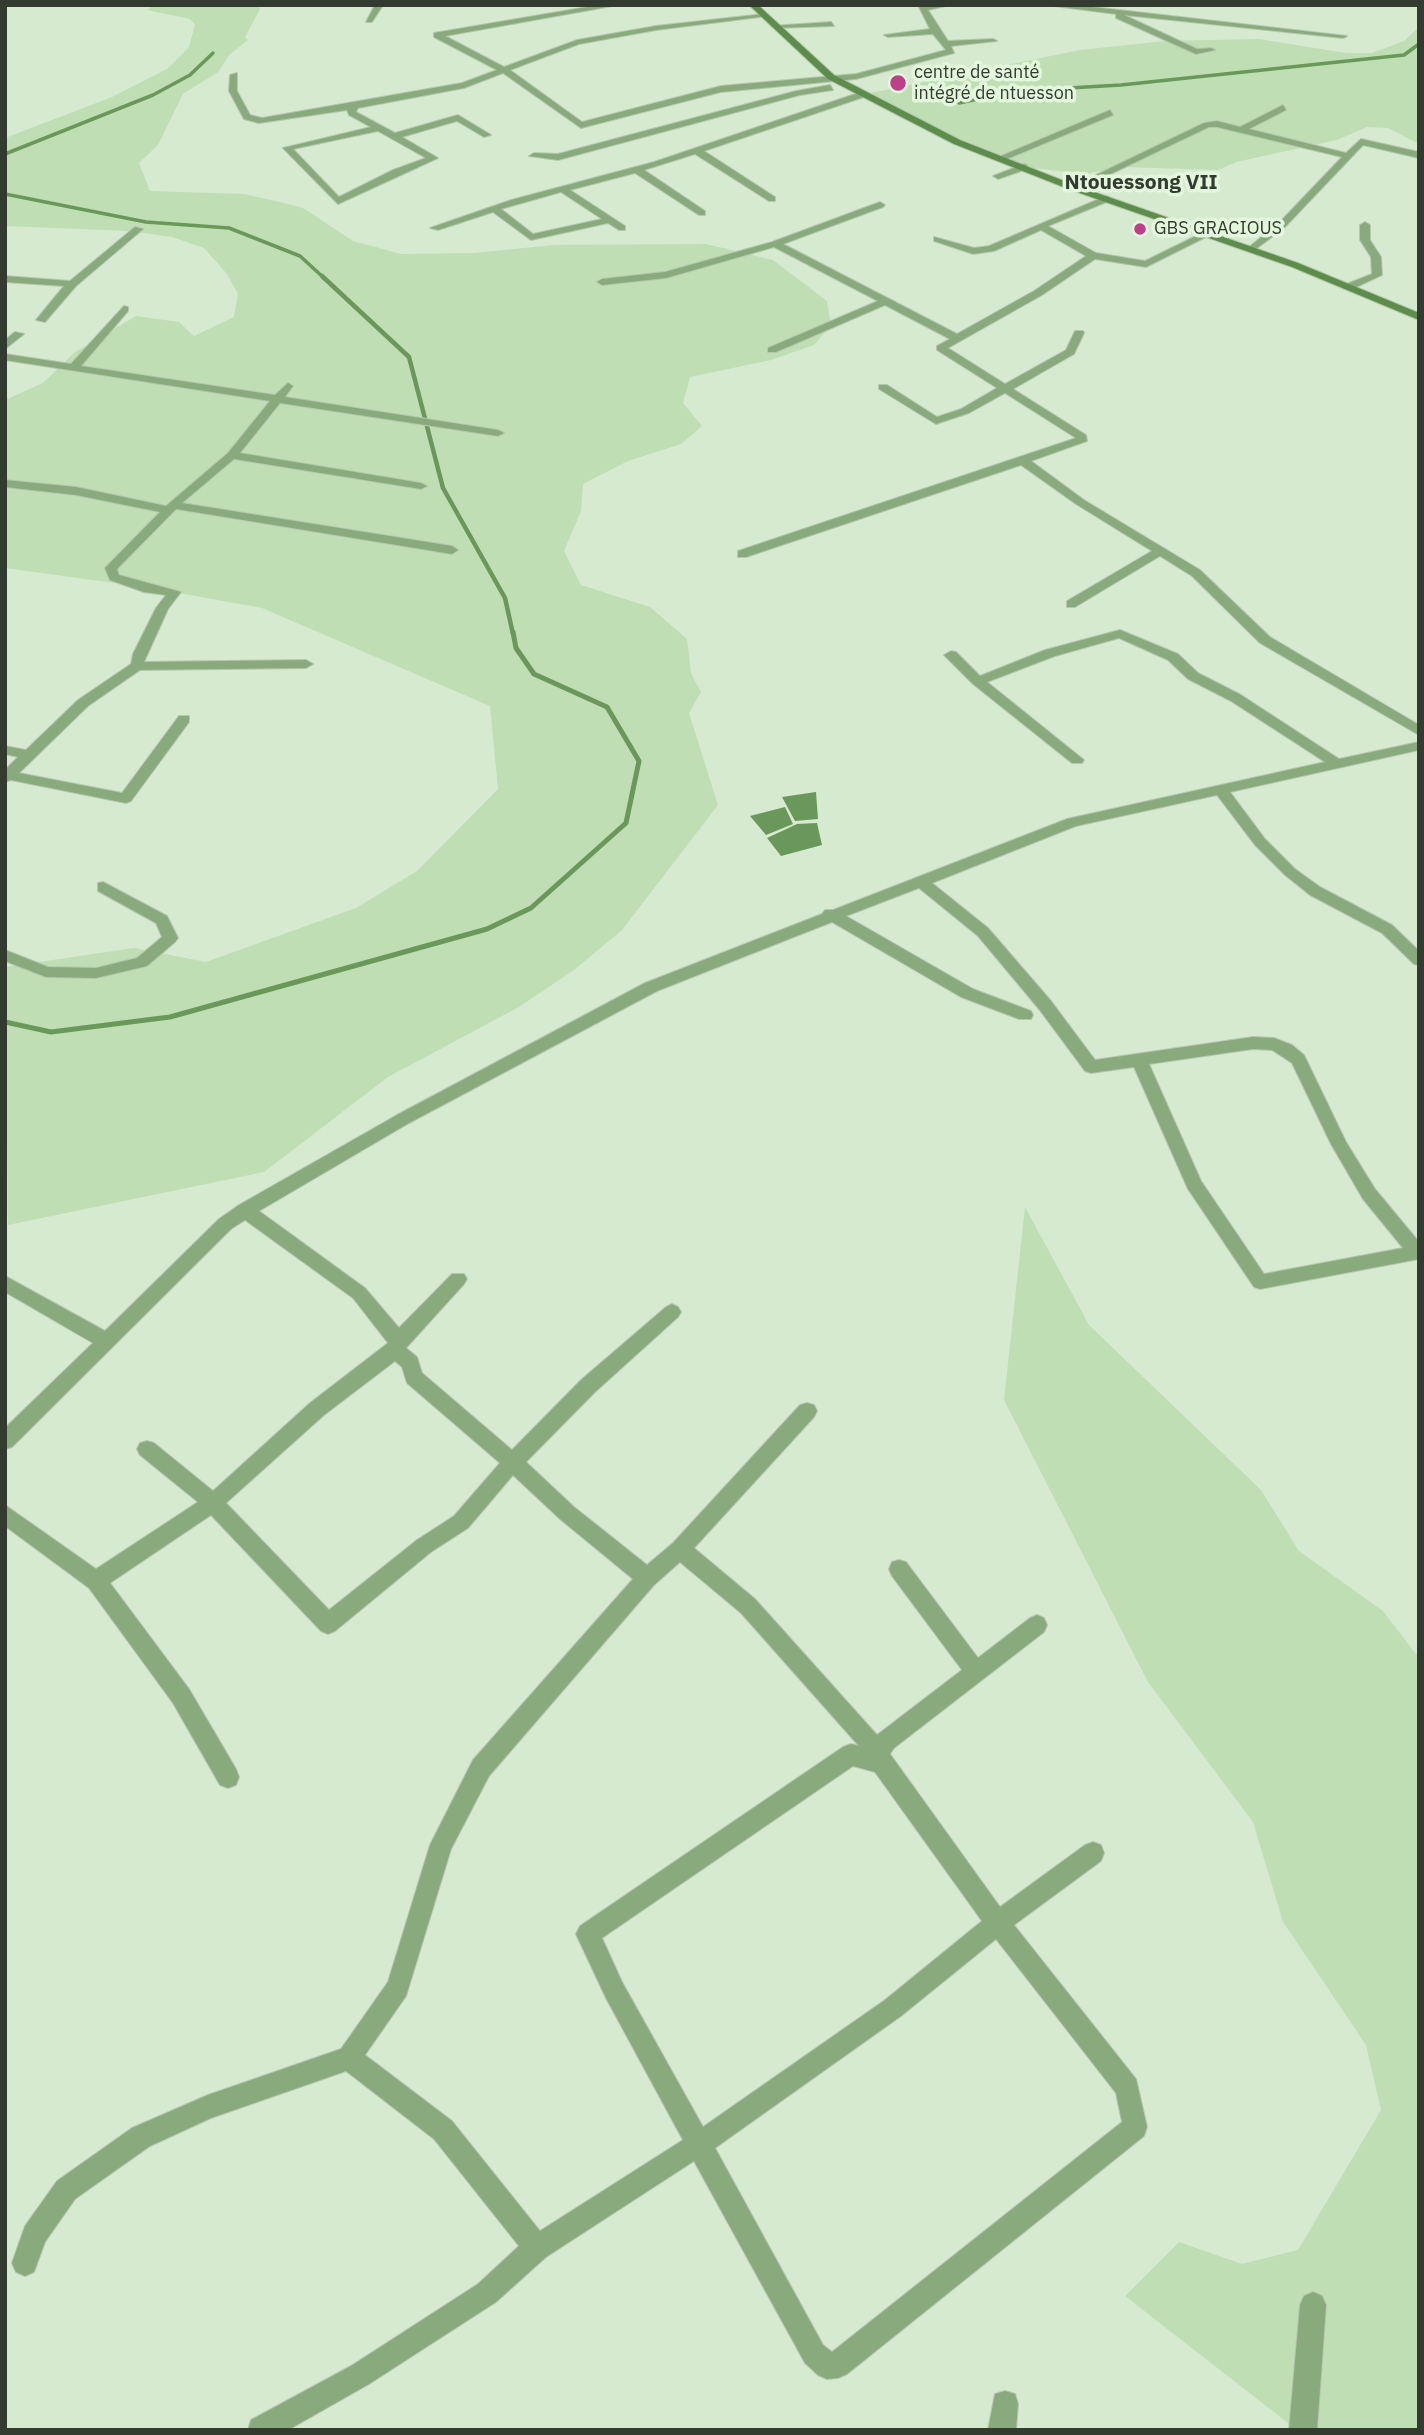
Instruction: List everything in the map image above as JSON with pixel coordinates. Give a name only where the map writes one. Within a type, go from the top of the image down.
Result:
[{"type":"street","points":[[369,20],[379,5]]},
{"type":"street","points":[[614,5],[437,35],[506,71],[581,125],[721,89],[856,76],[951,51],[934,31],[923,6],[946,5]]},
{"type":"street","points":[[753,5],[831,77],[861,95],[999,159],[1074,188],[1252,249],[1419,317]]},
{"type":"street","points":[[1050,5],[1343,36]]},
{"type":"street","points":[[582,12],[591,20]]},
{"type":"street","points":[[1109,12],[1196,52],[1211,50]]},
{"type":"street","points":[[234,75],[233,91],[247,117],[262,121],[464,85],[569,45],[610,35],[764,16]]},
{"type":"street","points":[[775,26],[831,24]]},
{"type":"street","points":[[600,27],[610,35]]},
{"type":"street","points":[[888,34],[934,31]]},
{"type":"street","points":[[945,44],[993,41]]},
{"type":"street","points":[[534,156],[558,157],[799,93],[848,88]]},
{"type":"street","points":[[435,228],[494,208],[698,151],[861,95]]},
{"type":"street","points":[[355,106],[351,109],[352,113],[396,136],[433,158],[396,172],[338,201],[287,148],[380,128]]},
{"type":"street","points":[[1241,130],[1283,108]]},
{"type":"street","points":[[999,159],[1110,113]]},
{"type":"street","points":[[396,136],[458,118],[487,135]]},
{"type":"street","points":[[1074,188],[1207,125],[1241,130],[1348,156]]},
{"type":"street","points":[[1252,249],[1282,225],[1361,142],[1419,155]]},
{"type":"street","points":[[698,151],[772,199]]},
{"type":"street","points":[[998,176],[1024,167]]},
{"type":"street","points":[[637,170],[702,213]]},
{"type":"street","points":[[562,189],[622,228]]},
{"type":"street","points":[[937,239],[973,251],[991,249],[1106,199]]},
{"type":"street","points":[[602,282],[666,275],[775,244],[880,205]]},
{"type":"street","points":[[494,208],[531,237],[610,220]]},
{"type":"street","points":[[1349,287],[1377,275],[1376,257],[1365,240],[1365,225]]},
{"type":"street","points":[[1041,226],[1093,256],[1146,264],[1207,234]]},
{"type":"street","points":[[41,320],[72,284],[138,229]]},
{"type":"street","points":[[775,244],[958,339]]},
{"type":"street","points":[[742,554],[1023,461],[1083,438],[941,350],[1038,293],[1093,256]]},
{"type":"street","points":[[5,279],[72,284]]},
{"type":"street","points":[[772,350],[887,301]]},
{"type":"street","points":[[74,367],[124,309]]},
{"type":"street","points":[[883,387],[936,421],[965,411],[1070,352],[1079,333]]},
{"type":"street","points":[[5,346],[19,334]]},
{"type":"street","points":[[5,356],[498,433]]},
{"type":"street","points":[[137,666],[139,654],[162,608],[175,592],[148,589],[114,578],[110,572],[171,508],[232,455],[288,386]]},
{"type":"street","points":[[232,455],[421,486]]},
{"type":"street","points":[[1023,461],[1080,502],[1196,573],[1265,640],[1419,731]]},
{"type":"street","points":[[5,483],[76,491],[452,550]]},
{"type":"street","points":[[1071,604],[1161,551]]},
{"type":"street","points":[[978,681],[1050,653],[1120,634],[1173,657],[1192,676],[1236,698],[1336,764]]},
{"type":"street","points":[[951,654],[978,681],[1077,760]]},
{"type":"street","points":[[7,777],[82,703],[137,666],[306,664]]},
{"type":"street","points":[[7,777],[126,798],[184,719]]},
{"type":"street","points":[[5,1441],[225,1224],[391,1126],[614,1005],[651,987],[830,915],[1072,822],[1419,746]]},
{"type":"street","points":[[5,750],[31,756]]},
{"type":"street","points":[[1220,789],[1260,842],[1290,872],[1315,891],[1387,929],[1419,960]]},
{"type":"street","points":[[919,880],[983,932],[1091,1067],[1252,1043],[1275,1044],[1286,1049],[1298,1059],[1339,1144],[1369,1194],[1417,1252],[1260,1282],[1194,1184],[1139,1060]]},
{"type":"street","points":[[5,955],[46,972],[96,973],[142,962],[170,938],[162,920],[103,887]]},
{"type":"street","points":[[830,915],[967,993],[1026,1015]]},
{"type":"street","points":[[246,1210],[359,1293],[410,1363],[414,1377],[476,1428],[567,1513],[647,1578]]},
{"type":"street","points":[[96,1581],[213,1503],[317,1409],[397,1346],[458,1279]]},
{"type":"street","points":[[5,1283],[106,1341]]},
{"type":"street","points":[[147,1449],[213,1503],[328,1624],[424,1546],[461,1522],[512,1463],[588,1386],[672,1312]]},
{"type":"street","points":[[25,2263],[34,2235],[66,2190],[141,2137],[208,2107],[349,2058],[398,1988],[442,1845],[481,1768],[647,1578],[680,1549],[807,1411]]},
{"type":"street","points":[[5,1514],[96,1581],[181,1696],[228,1777]]},
{"type":"street","points":[[680,1549],[748,1606],[881,1758],[998,1923],[1127,2088],[1135,2127],[838,2365],[827,2366],[814,2354],[614,1990],[588,1934],[851,1755],[881,1758]]},
{"type":"street","points":[[900,1569],[975,1671]]},
{"type":"street","points":[[881,1758],[886,1741],[1037,1625]]},
{"type":"street","points":[[261,2430],[360,2375],[487,2293],[537,2248],[699,2144],[893,2008],[998,1923],[1093,1853]]},
{"type":"street","points":[[349,2058],[443,2130],[537,2248]]},
{"type":"street","points":[[1303,2430],[1313,2305]]},
{"type":"shaded area","points":[[154,5],[258,5],[260,9],[245,37],[248,40],[229,55],[218,72],[183,94],[158,145],[139,163],[150,191],[244,194],[284,203],[303,208],[353,241],[401,254],[475,253],[553,245],[706,244],[773,260],[827,301],[831,325],[814,345],[771,360],[690,377],[683,403],[702,426],[681,444],[628,461],[583,484],[581,511],[564,551],[581,585],[650,607],[687,639],[691,673],[701,692],[689,713],[718,805],[622,930],[574,970],[519,1007],[388,1077],[264,1172],[8,1225],[5,967],[134,948],[206,962],[356,908],[417,871],[498,789],[490,706],[262,608],[151,588],[5,568],[5,400],[43,383],[75,352],[136,316],[179,322],[194,336],[234,317],[238,294],[227,274],[204,248],[172,237],[129,231],[5,226],[5,138],[112,97],[167,69],[189,47],[195,25],[190,19],[147,10]]},
{"type":"shaded area","points":[[1419,27],[1419,144],[1388,128],[1367,127],[1337,140],[1236,162],[1218,170],[1124,167],[1084,174],[1024,167],[861,95],[1080,50],[1165,41],[1259,39],[1346,53],[1372,53],[1404,41]]},
{"type":"shaded area","points":[[816,792],[818,819],[795,821],[782,797]]},
{"type":"shaded area","points":[[785,807],[793,824],[766,835],[750,816]]},
{"type":"shaded area","points":[[817,823],[822,845],[781,856],[767,838],[797,824]]},
{"type":"shaded area","points":[[1025,1207],[1089,1325],[1261,1490],[1299,1551],[1383,1611],[1419,1658],[1419,2430],[1297,2430],[1125,2296],[1179,2242],[1242,2264],[1298,2250],[1381,2110],[1366,2045],[1283,1922],[1253,1822],[1148,1682],[1004,1400]]},
{"type":"waterway","points":[[959,103],[1016,91],[1121,85],[1404,55],[1419,44]]},
{"type":"waterway","points":[[5,154],[153,95],[190,75],[213,53]]},
{"type":"waterway","points":[[5,194],[146,222],[229,228],[300,256],[324,278]]},
{"type":"waterway","points":[[322,276],[409,357],[443,488],[505,598],[513,634]]},
{"type":"waterway","points":[[5,1022],[51,1032],[170,1017],[487,929],[531,908],[626,823],[639,761],[607,707],[534,674],[516,648],[513,632]]},
{"type":"place","name":"centre de santé intégré de ntuesson","points":[[898,83]]},
{"type":"place","name":"GBS GRACIOUS","points":[[1140,229]]},
{"type":"district","name":"Ntouessong VII","points":[[1141,183]]}]
